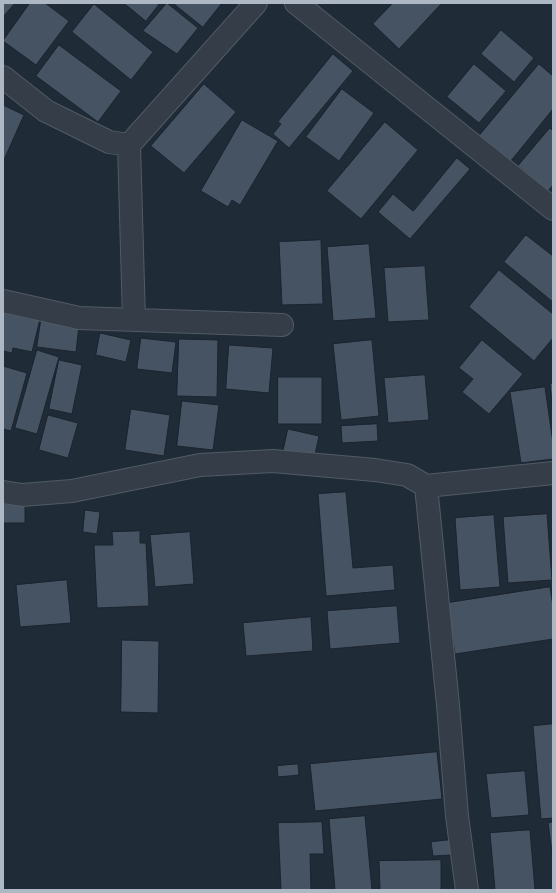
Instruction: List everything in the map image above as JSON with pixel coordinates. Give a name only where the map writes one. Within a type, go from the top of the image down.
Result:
[{"type":"street","points":[[134,320],[129,145],[256,3]]},
{"type":"street","points":[[296,3],[553,209]]},
{"type":"street","points":[[3,77],[46,111],[109,142],[129,145]]},
{"type":"street","points":[[3,301],[79,318],[282,325]]},
{"type":"street","points":[[3,492],[22,495],[72,491],[200,465],[273,461],[375,470],[407,475],[426,486],[553,473]]},
{"type":"street","points":[[426,486],[448,705],[457,816],[467,890]]},
{"type":"building","points":[[3,3],[15,3],[3,17]]},
{"type":"building","points":[[30,3],[45,3],[69,21],[36,65],[3,41]]},
{"type":"building","points":[[124,3],[160,3],[146,21]]},
{"type":"building","points":[[167,3],[198,28],[177,54],[143,31]]},
{"type":"building","points":[[173,3],[222,3],[203,27]]},
{"type":"building","points":[[393,3],[442,3],[399,49],[373,24]]},
{"type":"building","points":[[94,4],[153,52],[131,80],[72,32]]},
{"type":"building","points":[[501,30],[534,58],[514,82],[481,54]]},
{"type":"building","points":[[59,45],[121,91],[98,122],[36,76]]},
{"type":"building","points":[[333,54],[353,71],[289,148],[273,134],[281,124],[278,122]]},
{"type":"building","points":[[474,64],[506,91],[479,123],[447,97]]},
{"type":"building","points":[[539,64],[553,76],[553,109],[510,162],[479,136]]},
{"type":"building","points":[[204,84],[236,112],[184,173],[151,146]]},
{"type":"building","points":[[342,89],[374,113],[339,161],[306,137]]},
{"type":"building","points":[[3,105],[24,115],[3,162]]},
{"type":"building","points":[[242,120],[278,141],[240,205],[232,200],[228,207],[201,191]]},
{"type":"building","points":[[385,122],[418,150],[361,219],[327,191]]},
{"type":"building","points":[[550,128],[553,131],[553,185],[548,191],[518,166]]},
{"type":"building","points":[[457,158],[470,169],[410,239],[378,212],[393,194],[413,211]]},
{"type":"building","points":[[526,235],[553,256],[553,302],[504,262]]},
{"type":"building","points":[[321,240],[323,304],[282,305],[279,242]]},
{"type":"building","points":[[369,244],[376,318],[333,321],[327,247]]},
{"type":"building","points":[[425,266],[429,320],[388,322],[384,268]]},
{"type":"building","points":[[499,270],[553,314],[553,338],[534,361],[469,307]]},
{"type":"building","points":[[3,311],[40,319],[32,352],[13,348],[12,353],[3,351]]},
{"type":"building","points":[[41,320],[79,325],[76,352],[37,347]]},
{"type":"building","points":[[100,333],[131,340],[126,362],[96,355]]},
{"type":"building","points":[[141,338],[176,342],[172,373],[137,369]]},
{"type":"building","points":[[179,339],[218,340],[217,397],[177,396]]},
{"type":"building","points":[[372,340],[379,416],[341,420],[333,344]]},
{"type":"building","points":[[482,340],[523,374],[489,414],[462,392],[473,379],[459,368]]},
{"type":"building","points":[[229,345],[273,348],[269,393],[226,389]]},
{"type":"building","points":[[37,350],[59,357],[37,434],[15,428]]},
{"type":"building","points":[[59,360],[82,365],[72,414],[49,409]]},
{"type":"building","points":[[3,366],[27,373],[11,431],[3,429]]},
{"type":"building","points":[[425,375],[429,420],[388,423],[384,378]]},
{"type":"building","points":[[278,377],[322,377],[322,424],[278,424]]},
{"type":"building","points":[[553,383],[553,412],[550,384]]},
{"type":"building","points":[[545,387],[553,443],[553,459],[521,463],[510,392]]},
{"type":"building","points":[[182,401],[219,405],[213,450],[177,446]]},
{"type":"building","points":[[131,409],[170,415],[164,456],[125,450]]},
{"type":"building","points":[[48,415],[78,423],[68,458],[39,450]]},
{"type":"building","points":[[377,424],[378,441],[342,443],[341,426]]},
{"type":"building","points":[[288,429],[319,436],[314,459],[283,452]]},
{"type":"building","points":[[346,492],[353,568],[393,565],[395,590],[326,596],[318,494]]},
{"type":"building","points":[[3,502],[25,502],[25,523],[3,523]]},
{"type":"building","points":[[85,510],[100,512],[97,534],[83,532]]},
{"type":"building","points":[[547,514],[552,580],[508,583],[503,517]]},
{"type":"building","points":[[494,515],[500,587],[460,590],[455,518]]},
{"type":"building","points":[[140,531],[140,543],[146,543],[149,606],[97,608],[94,545],[113,545],[112,532]]},
{"type":"building","points":[[190,532],[194,584],[155,587],[150,535]]},
{"type":"building","points":[[67,580],[71,623],[20,627],[16,585]]},
{"type":"building","points":[[550,587],[553,606],[553,639],[455,654],[447,603]]},
{"type":"building","points":[[397,606],[400,643],[330,649],[327,611]]},
{"type":"building","points":[[311,617],[313,651],[246,656],[243,623]]},
{"type":"building","points":[[122,640],[159,641],[158,713],[121,712]]},
{"type":"building","points":[[553,724],[553,818],[541,819],[533,726]]},
{"type":"building","points":[[437,752],[442,799],[315,811],[310,764]]},
{"type":"building","points":[[298,764],[299,775],[278,777],[277,766]]},
{"type":"building","points":[[525,771],[529,815],[491,818],[486,774]]},
{"type":"building","points":[[365,816],[372,890],[335,890],[329,819]]},
{"type":"building","points":[[322,822],[324,854],[310,854],[311,890],[281,890],[278,823]]},
{"type":"building","points":[[553,822],[553,860],[548,823]]},
{"type":"building","points":[[530,830],[535,890],[495,890],[490,833]]},
{"type":"building","points":[[450,840],[452,855],[433,856],[431,842]]},
{"type":"building","points":[[441,860],[441,890],[380,890],[379,861]]}]
